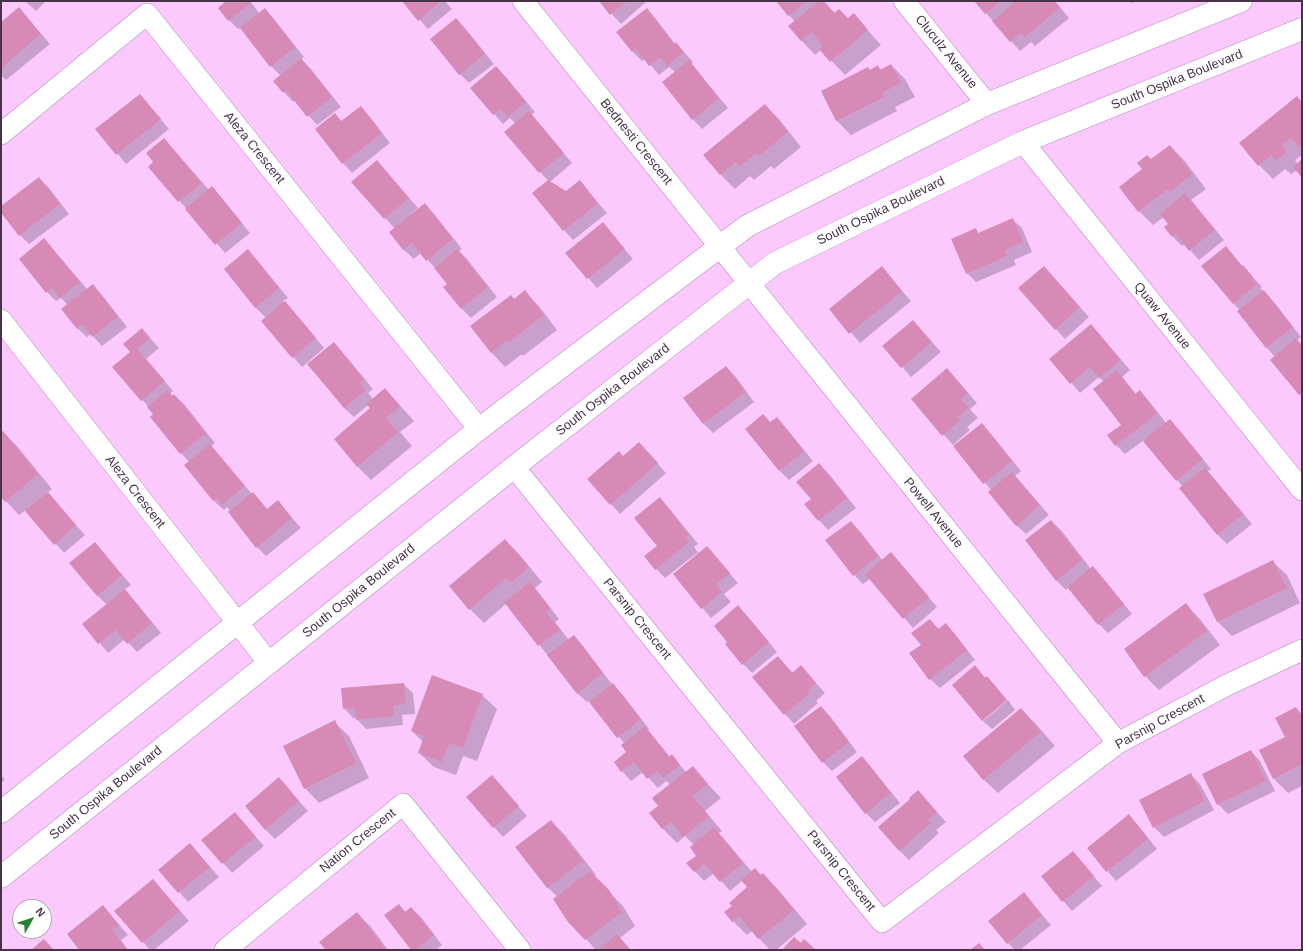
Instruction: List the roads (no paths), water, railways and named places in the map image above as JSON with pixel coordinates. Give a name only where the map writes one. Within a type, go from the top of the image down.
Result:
[{"type":"main road","points":[[1,812],[479,429],[747,226],[987,104],[1241,1]]},
{"type":"main road","name":"South Ospika Boulevard","points":[[1,877],[514,468],[775,263],[1023,142],[1302,29]]},
{"type":"street","name":"Bednesti Crescent","points":[[523,1],[749,283]]},
{"type":"street","name":"Cluculz Avenue","points":[[904,1],[987,104]]},
{"type":"street","name":"Aleza Crescent","points":[[1,134],[147,14],[479,429]]},
{"type":"street","name":"Quaw Avenue","points":[[1023,142],[1302,490]]},
{"type":"street","name":"Powell Avenue","points":[[749,283],[1118,743]]},
{"type":"street","name":"Aleza Crescent","points":[[1,320],[237,624],[269,663]]},
{"type":"street","name":"Parsnip Crescent","points":[[514,468],[882,922],[1118,743],[1227,685],[1302,650]]},
{"type":"street","name":"Nation Crescent","points":[[225,950],[403,804],[520,950]]}]
